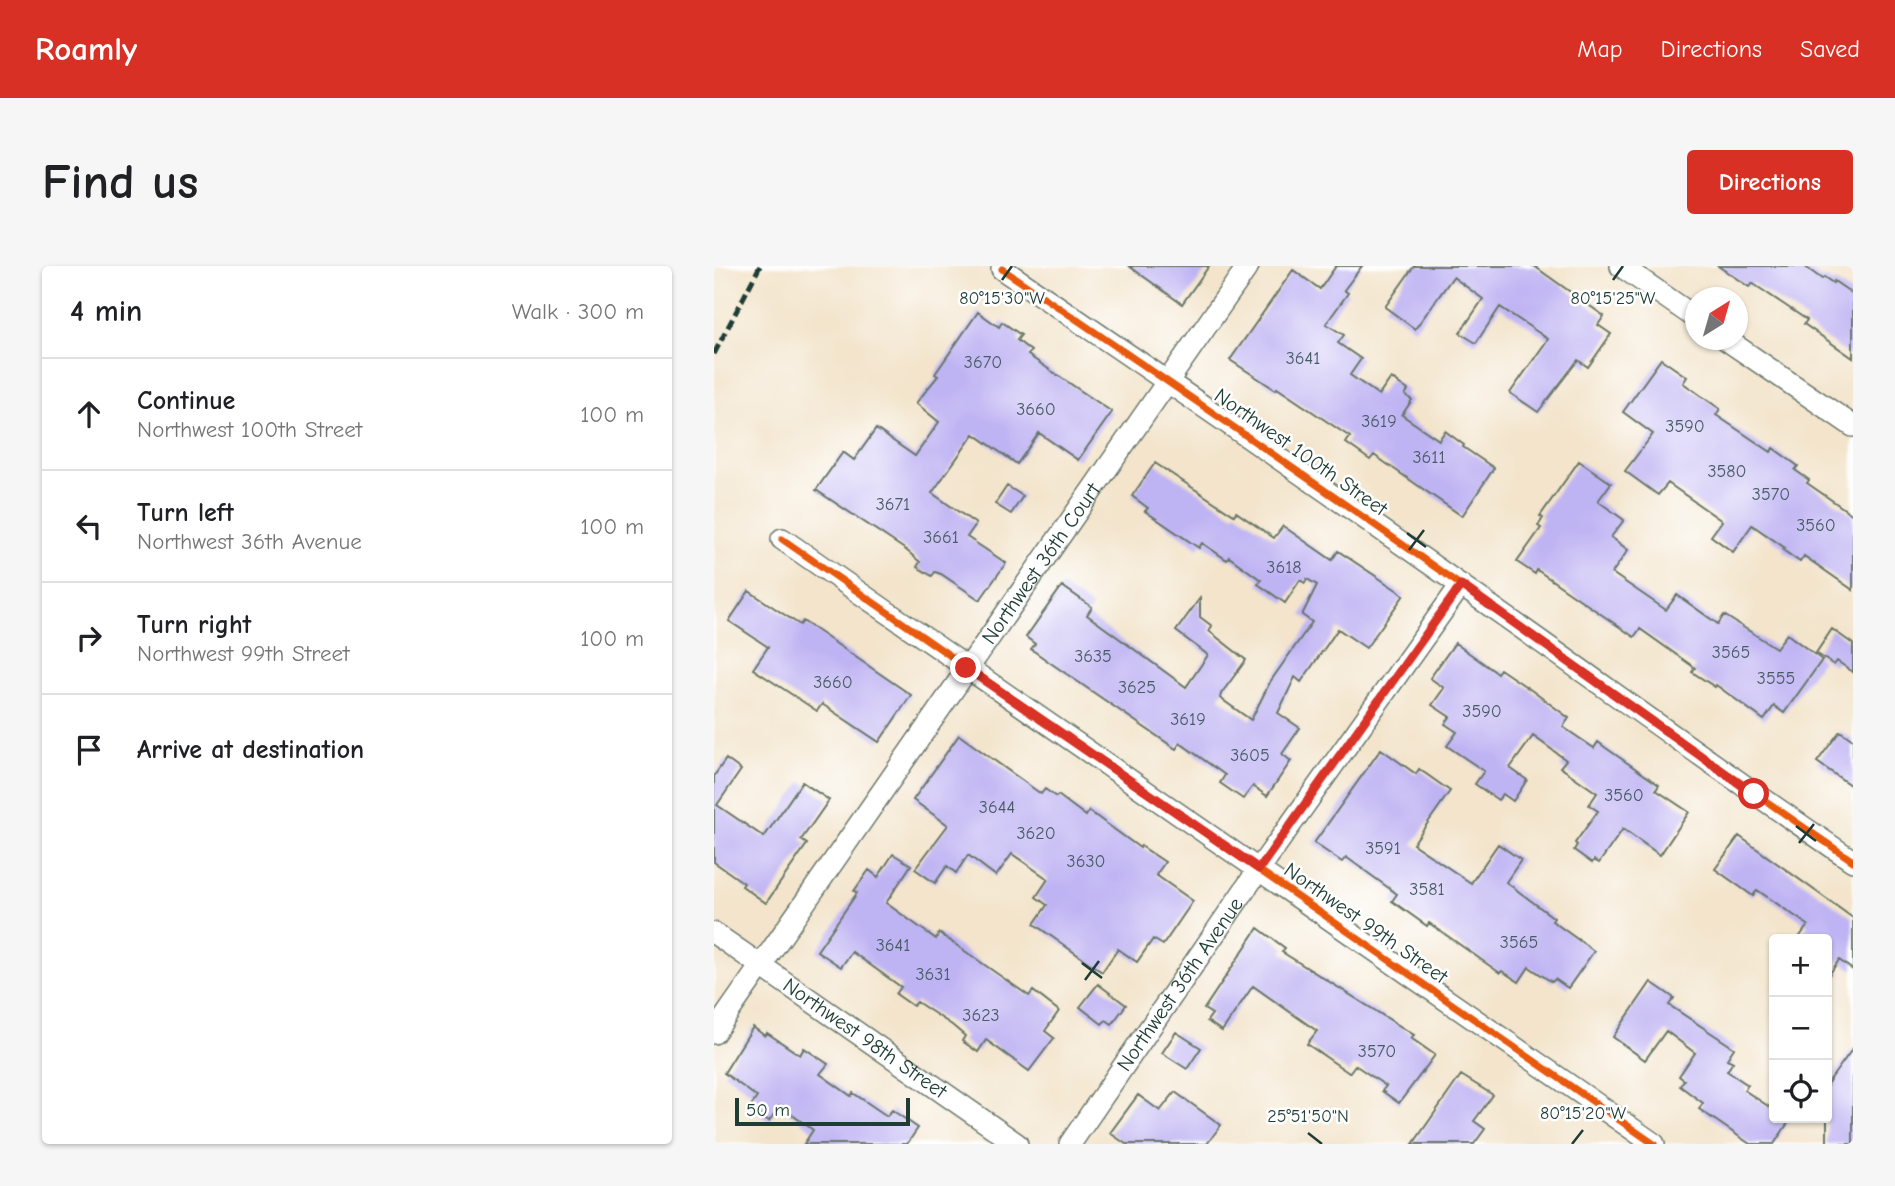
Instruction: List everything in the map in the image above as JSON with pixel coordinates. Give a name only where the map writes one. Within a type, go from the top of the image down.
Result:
[{"type":"street","name":"Northwest 36th Court","points":[[714,1032],[1248,266]]},
{"type":"street","points":[[1621,266],[1685,310]]},
{"type":"street","name":"Northwest 100th Street","points":[[1002,269],[1169,382],[1461,585],[1754,794],[1853,860]]},
{"type":"street","points":[[1742,350],[1853,426]]},
{"type":"street","name":"Northwest 99th Street","points":[[782,539],[1654,1144]]},
{"type":"street","name":"Northwest 36th Avenue","points":[[1070,1144],[1259,869],[1461,585]]},
{"type":"street","name":"Northwest 98th Street","points":[[714,933],[1017,1144]]},
{"type":"building","points":[[1129,266],[1209,266],[1182,304]]},
{"type":"building","points":[[1336,266],[1362,266],[1344,290],[1348,293],[1326,324],[1344,335],[1338,343],[1361,359],[1350,375],[1379,395],[1391,378],[1408,390],[1405,395],[1412,400],[1402,415],[1439,440],[1445,431],[1494,468],[1462,516],[1374,455],[1370,460],[1346,443],[1350,437],[1230,360],[1293,270],[1320,289]]},
{"type":"building","points":[[1414,266],[1534,266],[1604,316],[1598,325],[1611,334],[1588,367],[1578,360],[1538,412],[1510,393],[1548,339],[1500,307],[1476,343],[1460,333],[1483,299],[1453,277],[1415,329],[1385,307]]},
{"type":"building","points":[[1718,266],[1804,266],[1822,279],[1824,277],[1833,283],[1834,281],[1853,294],[1853,358],[1804,324],[1807,320],[1752,283],[1749,287]]},
{"type":"building","points":[[978,312],[999,327],[1002,322],[1021,335],[1017,340],[1031,351],[1028,355],[1112,412],[1078,460],[1039,433],[1017,464],[974,434],[932,493],[976,524],[967,537],[1006,563],[980,600],[941,574],[935,572],[932,576],[917,567],[920,562],[906,550],[816,490],[843,452],[854,460],[876,429],[915,456],[939,422],[916,403],[938,376],[935,374]]},
{"type":"building","points":[[1661,359],[1687,377],[1683,383],[1720,409],[1716,415],[1771,452],[1773,448],[1798,466],[1795,470],[1809,480],[1807,483],[1853,515],[1853,590],[1804,556],[1800,562],[1752,525],[1733,552],[1711,536],[1722,521],[1668,483],[1658,495],[1625,471],[1653,434],[1623,412]]},
{"type":"building","points":[[1579,461],[1611,483],[1598,501],[1624,520],[1611,537],[1628,550],[1612,573],[1666,610],[1677,595],[1718,624],[1724,615],[1776,648],[1787,634],[1822,660],[1784,713],[1774,706],[1764,720],[1716,685],[1715,687],[1692,672],[1695,668],[1640,629],[1634,637],[1537,570],[1535,574],[1517,562],[1541,528],[1538,526],[1543,518],[1540,516]]},
{"type":"building","points":[[1155,463],[1274,538],[1283,526],[1332,560],[1338,551],[1404,595],[1366,648],[1338,629],[1301,682],[1295,677],[1278,713],[1300,728],[1282,754],[1291,761],[1267,796],[1253,786],[1243,799],[1220,783],[1225,775],[1180,743],[1176,749],[1052,664],[1031,649],[1035,644],[1026,637],[1062,586],[1092,607],[1087,615],[1186,687],[1208,655],[1176,631],[1200,598],[1200,617],[1212,626],[1209,631],[1246,660],[1220,698],[1251,720],[1270,682],[1312,622],[1302,615],[1317,585],[1307,579],[1305,583],[1300,580],[1285,603],[1258,584],[1261,580],[1229,557],[1227,560],[1202,543],[1199,548],[1145,511],[1148,508],[1132,496]]},
{"type":"building","points":[[1007,486],[1023,496],[1011,514],[995,504]]},
{"type":"building","points":[[749,591],[800,625],[803,621],[911,695],[879,742],[822,704],[817,711],[753,669],[768,647],[729,621]]},
{"type":"building","points":[[1832,629],[1853,644],[1853,672],[1837,661],[1834,665],[1816,653]]},
{"type":"building","points":[[1455,643],[1497,673],[1500,669],[1531,690],[1569,718],[1563,727],[1594,748],[1598,742],[1659,785],[1656,790],[1689,812],[1660,855],[1623,829],[1599,863],[1594,860],[1592,863],[1574,850],[1577,845],[1575,843],[1598,811],[1589,805],[1597,793],[1560,767],[1566,760],[1533,736],[1510,768],[1527,780],[1513,801],[1503,794],[1498,800],[1475,784],[1484,771],[1447,746],[1457,732],[1445,724],[1450,717],[1432,705],[1444,688],[1430,678]]},
{"type":"building","points":[[1840,731],[1853,740],[1853,787],[1817,762]]},
{"type":"building","points":[[959,735],[1041,794],[1045,789],[1056,797],[1058,795],[1086,816],[1089,811],[1140,848],[1141,846],[1165,862],[1156,875],[1193,901],[1163,945],[1153,939],[1137,962],[1118,949],[1102,972],[1034,924],[1047,905],[1036,897],[1048,879],[1012,854],[996,876],[968,855],[956,873],[947,866],[935,883],[915,869],[948,825],[913,800]]},
{"type":"building","points":[[1381,749],[1416,774],[1419,769],[1450,791],[1413,844],[1471,883],[1498,844],[1521,860],[1506,882],[1554,918],[1552,921],[1594,951],[1568,988],[1555,979],[1552,982],[1529,967],[1519,982],[1502,971],[1500,973],[1429,923],[1427,926],[1392,901],[1397,894],[1346,857],[1342,862],[1314,843]]},
{"type":"building","points":[[726,759],[741,770],[717,805],[764,837],[802,782],[829,800],[801,840],[807,844],[766,903],[714,862],[714,776]]},
{"type":"building","points":[[1739,836],[1853,918],[1853,970],[1839,960],[1832,970],[1832,934],[1802,934],[1808,925],[1757,890],[1753,896],[1715,869]]},
{"type":"building","points":[[893,854],[911,865],[886,903],[936,939],[939,933],[1029,996],[1033,991],[1059,1011],[1045,1031],[1054,1038],[1029,1071],[986,1040],[978,1052],[962,1041],[965,1036],[952,1025],[917,1002],[913,1006],[896,994],[901,987],[852,952],[841,967],[817,951],[857,893],[854,891],[869,870],[878,877]]},
{"type":"building","points":[[1258,928],[1285,948],[1282,952],[1414,1035],[1411,1038],[1435,1055],[1399,1103],[1382,1091],[1386,1086],[1355,1065],[1349,1073],[1307,1044],[1317,1031],[1253,986],[1222,1031],[1207,1021],[1212,1014],[1204,1009]]},
{"type":"building","points":[[1651,982],[1674,998],[1669,1005],[1734,1048],[1727,1059],[1733,1062],[1727,1071],[1748,1085],[1744,1090],[1769,1107],[1769,1123],[1788,1123],[1774,1144],[1750,1144],[1699,1109],[1703,1103],[1680,1086],[1684,1080],[1679,1076],[1695,1053],[1666,1031],[1645,1060],[1613,1037]]},
{"type":"building","points":[[1098,984],[1126,1005],[1112,1024],[1106,1020],[1102,1024],[1080,1007]]},
{"type":"building","points":[[753,1027],[800,1055],[804,1048],[828,1064],[820,1074],[851,1096],[853,1093],[887,1116],[892,1110],[918,1128],[907,1144],[804,1144],[813,1130],[780,1106],[769,1121],[750,1108],[757,1097],[724,1073]]},
{"type":"building","points":[[1176,1032],[1201,1048],[1187,1069],[1162,1053]]},
{"type":"building","points":[[1853,1048],[1853,1144],[1827,1144],[1827,1123],[1832,1123],[1832,1077]]},
{"type":"building","points":[[1461,1075],[1493,1095],[1474,1121],[1485,1129],[1474,1144],[1413,1144]]},
{"type":"building","points":[[1175,1092],[1221,1125],[1207,1144],[1126,1144],[1110,1133],[1138,1095],[1160,1111]]},
{"type":"railway","points":[[714,354],[760,266]]},
{"type":"cycle path","points":[[1002,269],[1346,505],[1853,861]]},
{"type":"cycle path","points":[[782,539],[1654,1144]]},
{"type":"route","points":[[966,668],[1259,869],[1461,585],[1754,794]]}]
